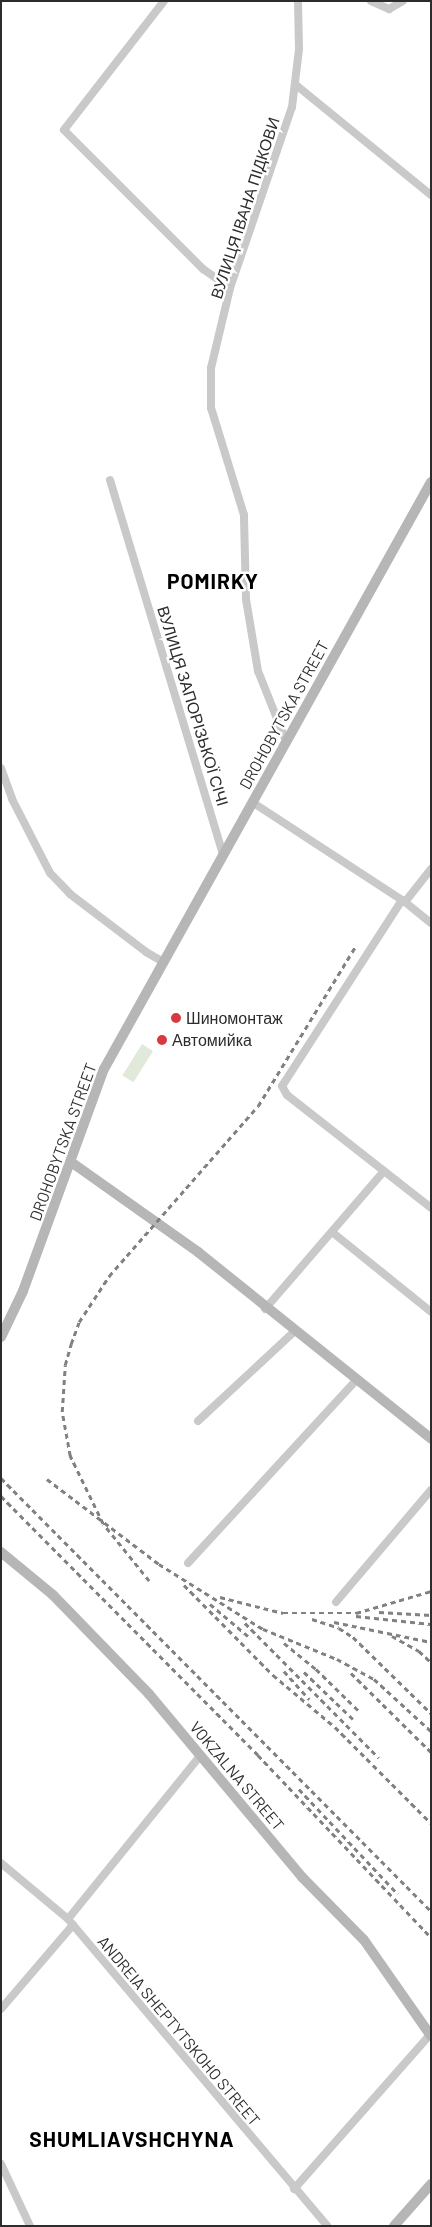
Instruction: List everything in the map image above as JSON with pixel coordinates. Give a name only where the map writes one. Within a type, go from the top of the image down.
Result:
[{"type":"main road","name":"DROHOBYTSKA STREET","points":[[1,1337],[23,1291],[104,1069],[431,482]]},
{"type":"main road","points":[[71,1162],[198,1252],[265,1309],[431,1439]]},
{"type":"main road","name":"VOKZALNA STREET","points":[[1,1552],[54,1595],[149,1694],[302,1877],[364,1940],[430,2035]]},
{"type":"main road","points":[[394,2226],[431,2184]]},
{"type":"street","points":[[164,1],[64,130],[203,269],[230,288]]},
{"type":"street","name":"ВУЛИЦЯ ІВАНА ПІДКОВИ","points":[[286,741],[258,671],[246,599],[244,515],[211,408],[211,368],[230,288],[251,220],[286,130],[296,85],[298,1]]},
{"type":"street","points":[[371,1],[389,9],[403,1]]},
{"type":"street","points":[[296,85],[431,195]]},
{"type":"street","name":"ВУЛИЦЯ ЗАПОРІЗЬКОЇ СІЧІ","points":[[110,480],[223,854]]},
{"type":"street","points":[[1,768],[12,800],[50,873],[70,894],[146,952],[163,962]]},
{"type":"street","points":[[252,802],[404,901],[431,923]]},
{"type":"street","points":[[431,869],[404,901],[284,1081],[287,1095],[431,1208]]},
{"type":"street","points":[[265,1309],[384,1171]]},
{"type":"street","points":[[332,1232],[431,1312]]},
{"type":"street","points":[[198,1421],[295,1331]]},
{"type":"street","points":[[188,1563],[356,1380]]},
{"type":"street","points":[[336,1602],[431,1490]]},
{"type":"street","points":[[1,2009],[200,1756]]},
{"type":"street","name":"ANDREIA SHEPTYTSKOHO STREET","points":[[1,1863],[70,1922],[294,2190],[328,2226]]},
{"type":"street","points":[[294,2190],[430,2035]]},
{"type":"street","points":[[1,2164],[30,2226]]},
{"type":"green space","points":[[142,1044],[153,1051],[133,1082],[122,1075]]},
{"type":"railway","points":[[149,1581],[103,1524],[70,1456],[62,1412],[65,1365],[71,1344],[79,1322],[109,1276],[258,1106],[355,947]]},
{"type":"railway","points":[[1,1478],[431,1911]]},
{"type":"railway","points":[[47,1479],[159,1564],[263,1629],[337,1659],[374,1679],[431,1731]]},
{"type":"railway","points":[[1,1496],[258,1755],[431,1937]]},
{"type":"railway","points":[[184,1585],[273,1675],[335,1727],[431,1823]]},
{"type":"railway","points":[[220,1597],[283,1613],[356,1613],[431,1591]]},
{"type":"railway","points":[[210,1604],[248,1636]]},
{"type":"railway","points":[[379,1612],[431,1615]]},
{"type":"railway","points":[[356,1616],[431,1624]]},
{"type":"railway","points":[[312,1619],[339,1628],[353,1637],[431,1713]]},
{"type":"railway","points":[[334,1622],[431,1642]]},
{"type":"railway","points":[[245,1623],[379,1758]]},
{"type":"railway","points":[[392,1636],[419,1651],[431,1662]]},
{"type":"railway","points":[[284,1643],[316,1669],[360,1712]]},
{"type":"railway","points":[[284,1671],[309,1699]]},
{"type":"railway","points":[[304,1672],[353,1719]]},
{"type":"railway","points":[[351,1673],[431,1752]]},
{"type":"railway","points":[[299,1789],[398,1894]]},
{"type":"place","name":"Шиномонтаж","points":[[176,1018]]},
{"type":"place","name":"Автомийка","points":[[162,1040]]},
{"type":"district","name":"POMIRKY","points":[[213,581]]},
{"type":"district","name":"SHUMLIAVSHCHYNA","points":[[132,2139]]}]
